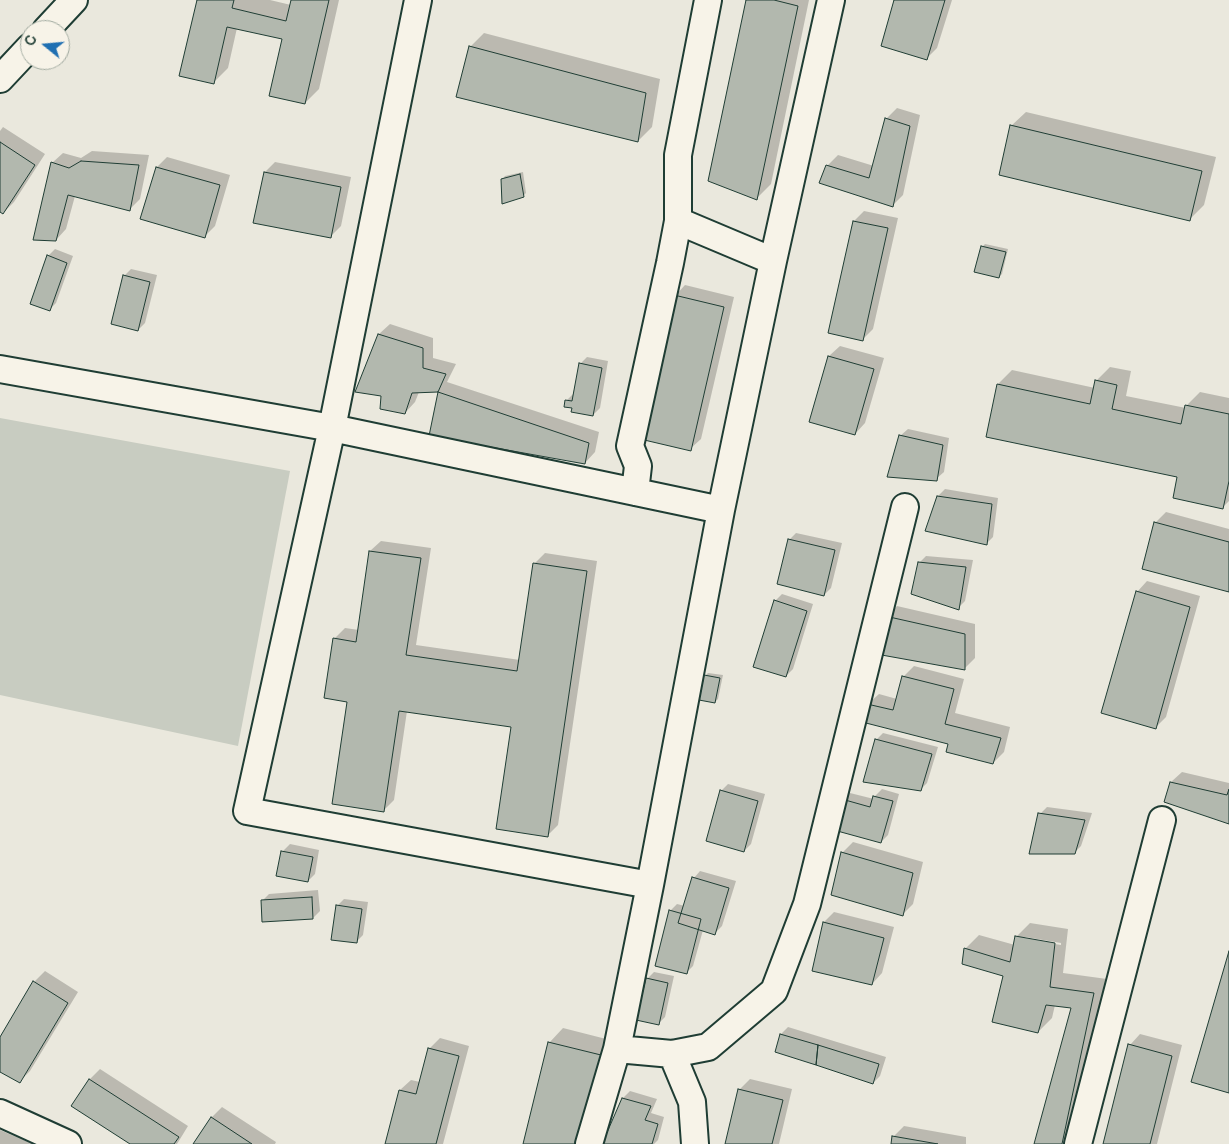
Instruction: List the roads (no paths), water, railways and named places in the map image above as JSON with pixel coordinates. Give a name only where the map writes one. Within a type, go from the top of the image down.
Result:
[{"type":"street","points":[[55,20],[74,0]]},
{"type":"street","points":[[418,0],[332,428],[246,811],[650,885]]},
{"type":"street","points":[[634,492],[638,466],[630,446],[678,221],[678,155],[708,0]]},
{"type":"street","points":[[590,1144],[617,1049],[650,885],[720,510],[772,261],[831,0]]},
{"type":"street","points":[[0,79],[20,58]]},
{"type":"street","points":[[678,221],[772,261]]},
{"type":"street","points":[[0,369],[332,428],[720,510]]},
{"type":"street","points":[[617,1049],[672,1054],[708,1047],[774,991],[807,904],[905,507]]},
{"type":"street","points":[[1078,1144],[1162,820]]},
{"type":"street","points":[[672,1054],[692,1102],[695,1144]]},
{"type":"street","points":[[0,1113],[68,1144]]}]
